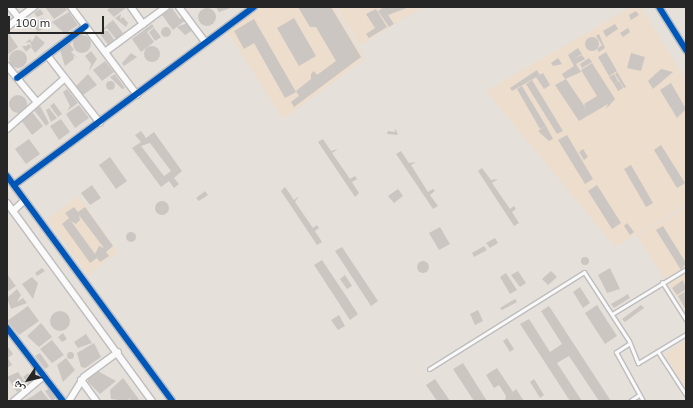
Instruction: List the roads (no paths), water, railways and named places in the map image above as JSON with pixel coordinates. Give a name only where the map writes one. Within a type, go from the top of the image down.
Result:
[{"type":"street","points":[[10,7],[19,18]]},
{"type":"street","points":[[7,27],[34,7]]},
{"type":"street","points":[[71,7],[137,94]]},
{"type":"street","points":[[131,7],[143,24]]},
{"type":"street","points":[[105,52],[166,7]]},
{"type":"street","points":[[179,7],[205,42]]},
{"type":"street","points":[[14,185],[100,123],[245,10],[254,7]]},
{"type":"street","points":[[659,7],[686,50]]},
{"type":"street","points":[[17,78],[86,26]]},
{"type":"street","points":[[47,55],[100,123]]},
{"type":"street","points":[[7,66],[36,101]]},
{"type":"street","points":[[7,129],[36,101],[65,78]]},
{"type":"street","points":[[7,176],[172,401]]},
{"type":"street","points":[[13,211],[25,200]]},
{"type":"street","points":[[7,204],[118,352],[152,401]]},
{"type":"street","points":[[7,328],[64,401]]},
{"type":"street","points":[[69,401],[81,380],[118,352]]},
{"type":"street","points":[[14,401],[44,376]]},
{"type":"street","points":[[81,380],[96,401]]},
{"type":"lane","points":[[612,314],[662,282],[686,269]]},
{"type":"lane","points":[[429,369],[584,272],[630,343],[638,363],[686,334]]},
{"type":"lane","points":[[662,282],[686,320]]},
{"type":"lane","points":[[630,343],[616,352],[643,401]]},
{"type":"lane","points":[[658,352],[686,395]]},
{"type":"lane","points":[[630,401],[639,395]]}]
